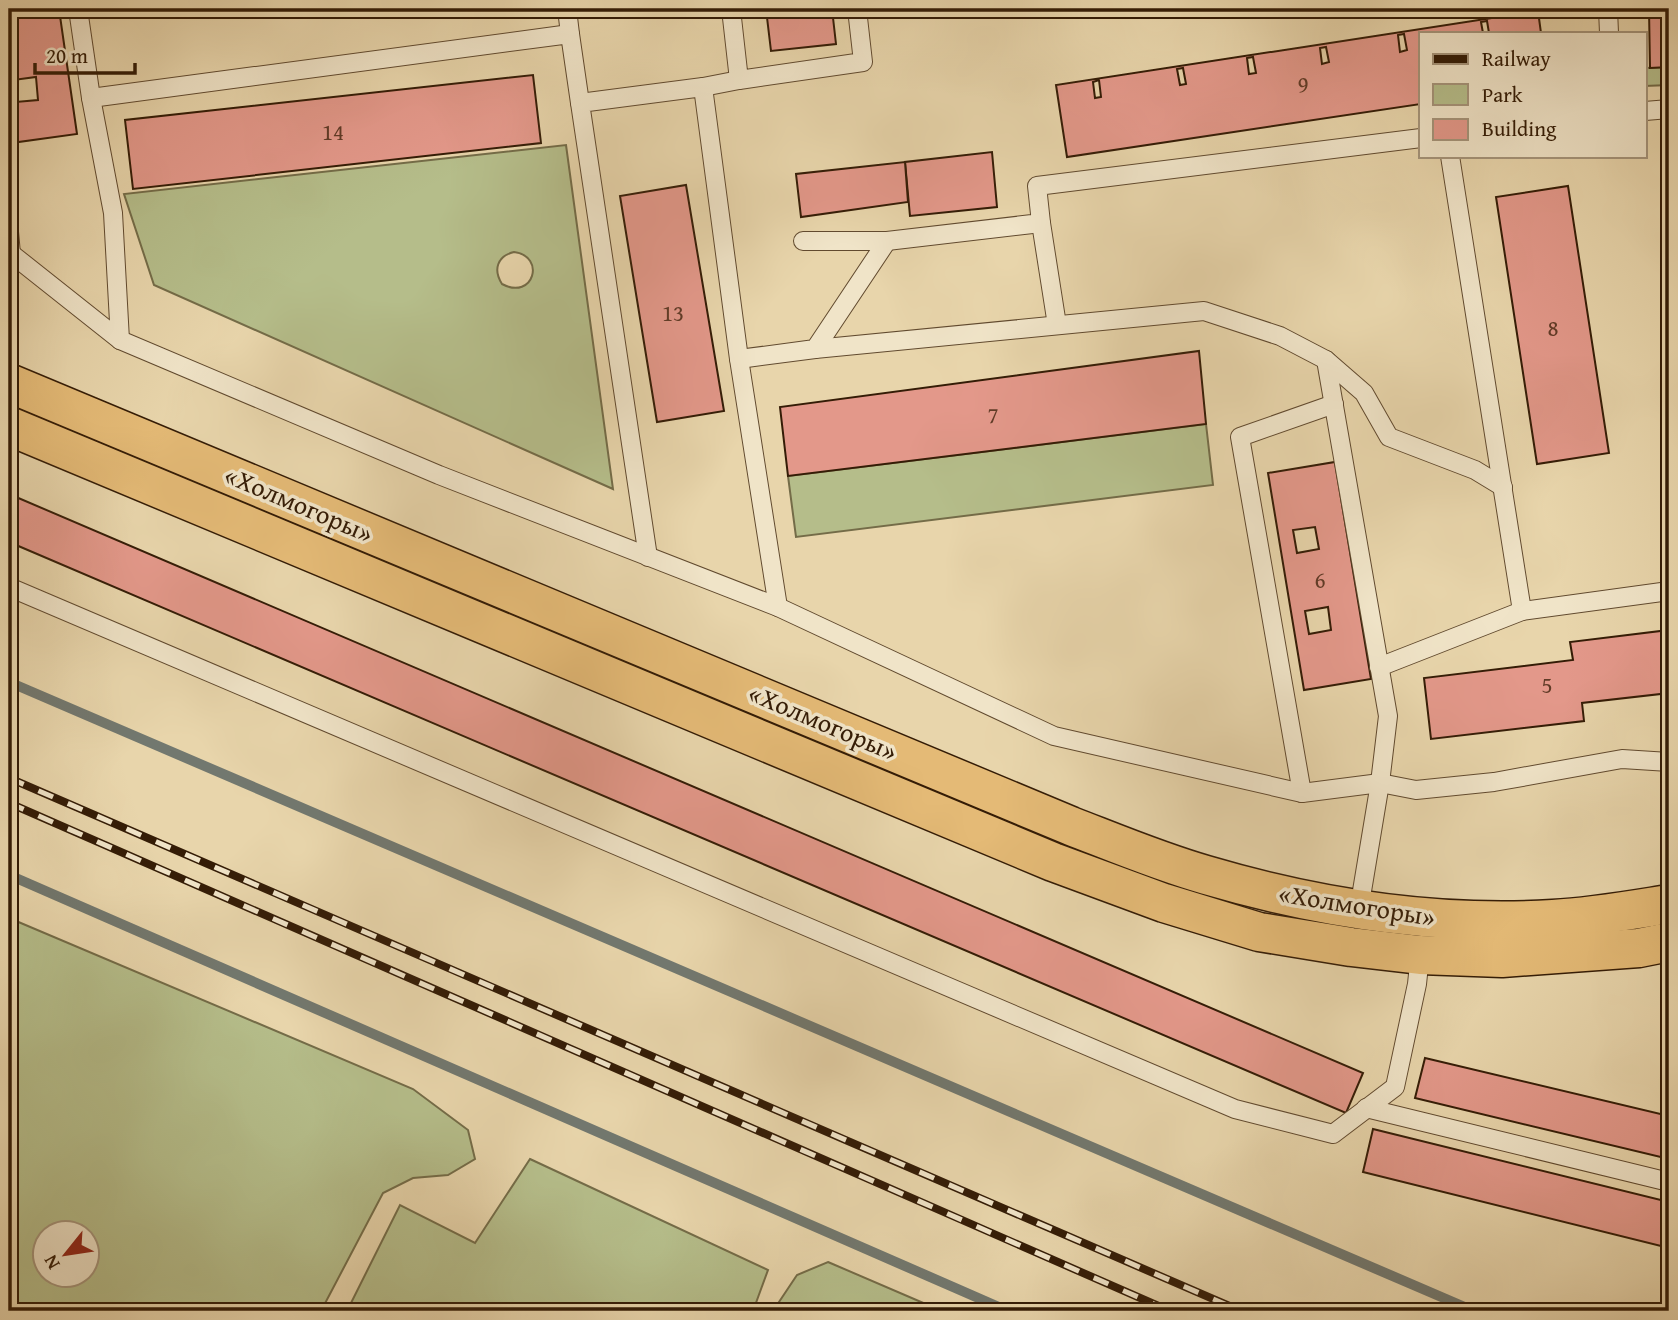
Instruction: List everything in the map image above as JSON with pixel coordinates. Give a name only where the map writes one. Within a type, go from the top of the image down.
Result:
[{"type":"highway","name":"«Холмогоры»","points":[[9,383],[1071,826],[1204,874],[1326,904],[1424,917],[1552,919],[1669,904]]},
{"type":"highway","name":"«Холмогоры»","points":[[9,426],[1053,862],[1164,903],[1259,932],[1420,955],[1502,958],[1639,948],[1669,942]]},
{"type":"lane","points":[[78,9],[113,213],[120,340]]},
{"type":"lane","points":[[567,9],[648,557]]},
{"type":"lane","points":[[731,9],[739,80]]},
{"type":"lane","points":[[580,103],[703,88],[739,80],[863,62],[857,9]]},
{"type":"lane","points":[[1608,9],[1609,32]]},
{"type":"lane","points":[[91,97],[570,34]]},
{"type":"lane","points":[[703,88],[739,359],[778,607]]},
{"type":"lane","points":[[1646,111],[1669,109]]},
{"type":"lane","points":[[1057,325],[1037,186],[1419,138]]},
{"type":"lane","points":[[1450,158],[1522,611]]},
{"type":"lane","points":[[803,241],[887,241],[1041,223]]},
{"type":"lane","points":[[9,232],[10,253],[120,340],[439,475],[778,607],[1054,736],[1302,793],[1380,783],[1416,790],[1494,782],[1622,760],[1669,762]]},
{"type":"lane","points":[[815,349],[887,241]]},
{"type":"lane","points":[[739,359],[815,349],[1204,311],[1280,336],[1326,359],[1364,393],[1389,437],[1475,470],[1503,487]]},
{"type":"lane","points":[[1326,359],[1388,716],[1359,909]]},
{"type":"lane","points":[[1302,793],[1240,437],[1334,404]]},
{"type":"lane","points":[[9,587],[1235,1109],[1333,1133],[1395,1087],[1417,984],[1420,955]]},
{"type":"lane","points":[[1379,667],[1522,611],[1669,591]]},
{"type":"lane","points":[[1366,1108],[1669,1182]]},
{"type":"green space","points":[[1669,67],[1669,85],[1646,86],[1646,68]]},
{"type":"green space","points":[[566,145],[613,489],[154,285],[124,194]],"holes":[[[514,252],[524,255],[533,268],[528,282],[522,287],[513,288],[502,284],[497,269],[500,260]]]},
{"type":"green space","points":[[1206,424],[1213,485],[796,537],[788,476]]},
{"type":"green space","points":[[9,918],[413,1089],[468,1130],[475,1159],[448,1175],[413,1178],[383,1193],[321,1311],[9,1311]]},
{"type":"green space","points":[[530,1159],[768,1270],[753,1311],[347,1311],[400,1205],[475,1243]]},
{"type":"green space","points":[[828,1262],[942,1311],[773,1311],[797,1275]]},
{"type":"building","points":[[9,9],[59,9],[77,134],[11,143]],"holes":[[[36,77],[38,100],[16,102],[13,80]]]},
{"type":"building","points":[[766,9],[832,9],[836,44],[771,51]]},
{"type":"building","points":[[1649,9],[1669,9],[1669,67],[1650,68]]},
{"type":"building","points":[[1538,11],[1541,32],[1489,32],[1487,21],[1481,22],[1483,32],[1419,32],[1419,104],[1067,157],[1056,85]],"holes":[[[1404,34],[1407,50],[1400,52],[1398,35]],[[1326,47],[1329,62],[1322,64],[1320,48]],[[1253,57],[1256,73],[1249,74],[1247,58]],[[1183,68],[1186,84],[1180,85],[1177,69]],[[1099,80],[1101,97],[1095,98],[1093,82]]]},
{"type":"building","points":[[533,75],[541,143],[133,189],[125,120]]},
{"type":"building","points":[[992,152],[997,207],[910,216],[905,162]]},
{"type":"building","points":[[905,162],[908,202],[801,217],[796,174]]},
{"type":"building","points":[[686,185],[724,411],[657,422],[620,196]]},
{"type":"building","points":[[1568,186],[1609,453],[1537,464],[1496,197]]},
{"type":"building","points":[[1199,351],[1206,424],[788,476],[780,407]]},
{"type":"building","points":[[1335,462],[1371,679],[1304,690],[1268,473]],"holes":[[[1315,527],[1319,549],[1297,553],[1293,530]],[[1328,607],[1331,630],[1309,634],[1305,611]]]},
{"type":"building","points":[[9,494],[1363,1073],[1346,1113],[9,542]]},
{"type":"building","points":[[1669,630],[1669,693],[1582,703],[1584,721],[1431,739],[1424,678],[1573,660],[1570,642]]},
{"type":"building","points":[[1425,1058],[1669,1116],[1669,1159],[1415,1098]]},
{"type":"building","points":[[1373,1129],[1669,1202],[1669,1248],[1363,1172]]},
{"type":"waterway","points":[[9,682],[1474,1311]]},
{"type":"waterway","points":[[9,875],[1008,1311]]},
{"type":"railway","points":[[9,778],[1241,1311]]},
{"type":"railway","points":[[9,803],[1170,1311]]}]
